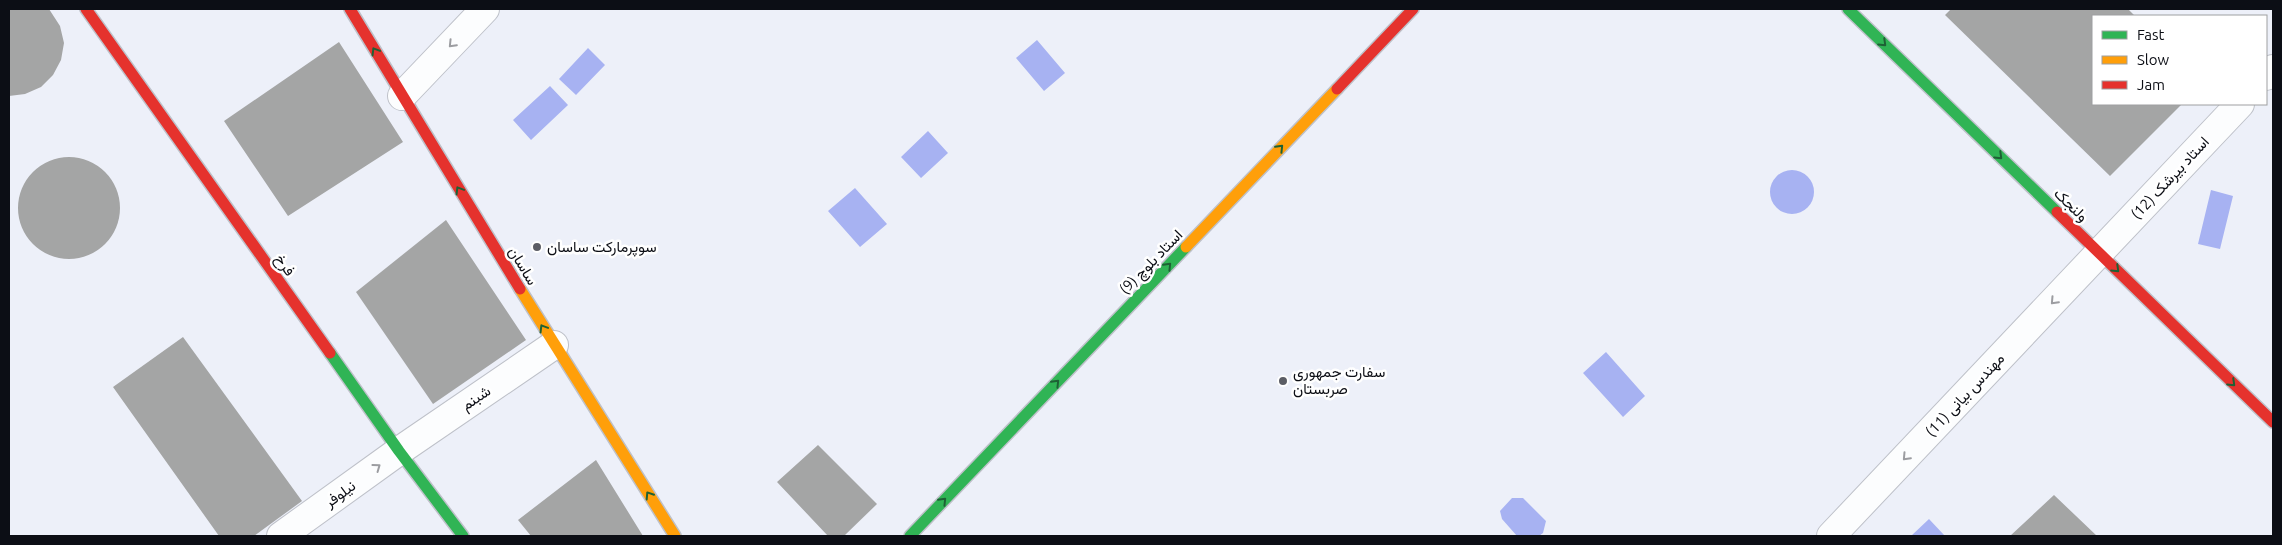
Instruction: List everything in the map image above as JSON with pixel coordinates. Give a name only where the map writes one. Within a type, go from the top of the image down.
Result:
[{"type":"street","name":"فرخ","points":[[86,9],[399,451],[463,536]]},
{"type":"street","name":"ساسان","points":[[350,9],[554,345],[676,536]]},
{"type":"street","points":[[402,96],[485,9]]},
{"type":"street","name":"استاد بلوچ (9)","points":[[910,536],[1413,9]]},
{"type":"street","name":"ولنجک","points":[[1848,9],[2273,422]]},
{"type":"street","name":"استاد بیرشک (12)","points":[[2099,253],[2239,105]]},
{"type":"street","name":"مهندس بیانی (11)","points":[[1832,536],[2099,253]]},
{"type":"street","name":"شبنم","points":[[399,451],[554,345]]},
{"type":"street","name":"نیلوفر","points":[[281,536],[399,451]]},
{"type":"water","points":[[1037,40],[1065,73],[1044,91],[1016,58]]},
{"type":"water","points":[[588,48],[605,65],[576,95],[559,79]]},
{"type":"water","points":[[550,86],[568,105],[531,140],[513,120]]},
{"type":"water","points":[[928,131],[948,153],[921,178],[901,157]]},
{"type":"water","points":[[1792,170],[1804,174],[1810,180],[1814,192],[1810,204],[1804,210],[1792,214],[1780,210],[1774,204],[1770,192],[1774,180],[1780,174]]},
{"type":"water","points":[[855,188],[887,224],[860,247],[828,211]]},
{"type":"water","points":[[2211,190],[2233,196],[2220,249],[2198,244]]},
{"type":"water","points":[[1606,352],[1645,396],[1623,417],[1583,373]]},
{"type":"water","points":[[1512,498],[1523,498],[1546,521],[1543,533],[1539,536],[1517,536],[1502,519],[1500,511]]},
{"type":"water","points":[[1929,519],[1945,536],[1911,536]]},
{"type":"building","points":[[9,9],[49,9],[60,26],[64,43],[61,60],[53,75],[41,87],[25,94],[9,96]]},
{"type":"building","points":[[1951,9],[2128,9],[2134,15],[2092,15],[2092,105],[2181,105],[2110,176],[1945,15]]},
{"type":"building","points":[[339,42],[403,142],[288,216],[224,121]]},
{"type":"building","points":[[69,157],[89,160],[98,165],[112,179],[117,188],[120,208],[117,228],[112,237],[98,251],[89,256],[69,259],[49,256],[40,251],[26,237],[21,228],[18,208],[21,188],[26,179],[40,165],[49,160]]},
{"type":"building","points":[[446,220],[526,340],[433,404],[356,292]]},
{"type":"building","points":[[183,337],[302,501],[254,536],[219,536],[113,387]]},
{"type":"building","points":[[818,445],[877,504],[844,536],[828,536],[777,482]]},
{"type":"building","points":[[596,460],[643,536],[531,536],[518,520]]},
{"type":"building","points":[[2054,495],[2097,536],[2010,536]]},
{"type":"traffic: fast","points":[[1848,9],[2057,212]]},
{"type":"traffic: fast","points":[[910,536],[1186,247]]},
{"type":"traffic: fast","points":[[330,353],[399,451],[463,536]]},
{"type":"traffic: slow","points":[[1186,247],[1337,89]]},
{"type":"traffic: slow","points":[[520,289],[675,536]]},
{"type":"traffic: jam","points":[[86,9],[330,353]]},
{"type":"traffic: jam","points":[[350,9],[520,289]]},
{"type":"traffic: jam","points":[[1337,89],[1413,9]]},
{"type":"traffic: jam","points":[[2057,212],[2273,422]]},
{"type":"place","name":"سوپرمارکت ساسان","points":[[537,247]]},
{"type":"place","name":"سفارت جمهوری صربستان","points":[[1283,381]]}]
